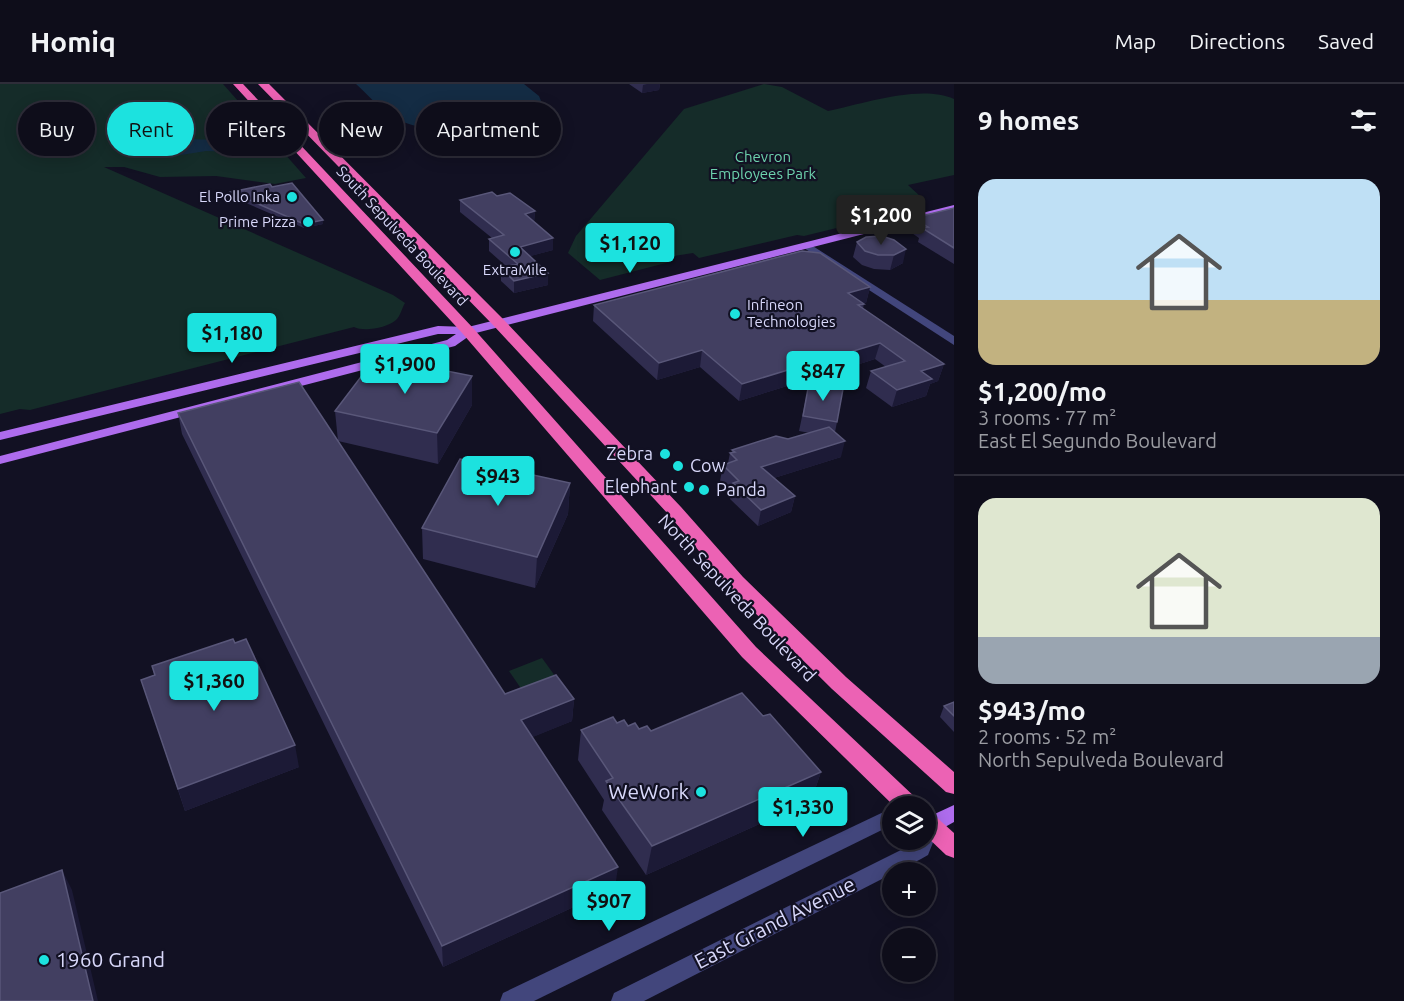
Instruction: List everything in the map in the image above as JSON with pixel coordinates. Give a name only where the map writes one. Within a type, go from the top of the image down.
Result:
[{"type":"highway","name":"South Sepulveda Boulevard","points":[[238,84],[468,331]]},
{"type":"highway","name":"South Sepulveda Boulevard","points":[[263,84],[499,323]]},
{"type":"highway","points":[[336,190],[352,191],[380,218],[403,226]]},
{"type":"highway","name":"North Sepulveda Boulevard","points":[[499,323],[675,512],[736,582],[839,683],[954,785]]},
{"type":"highway","name":"North Sepulveda Boulevard","points":[[468,331],[749,652],[899,796]]},
{"type":"highway","points":[[936,836],[954,848]]},
{"type":"main road","points":[[0,436],[438,330],[468,331],[954,208]]},
{"type":"main road","points":[[0,460],[451,343],[468,331]]},
{"type":"main road","name":"East Grand Avenue","points":[[936,824],[954,813]]},
{"type":"street","points":[[808,246],[954,341]]},
{"type":"street","points":[[515,1000],[882,821]]},
{"type":"street","name":"East Grand Avenue","points":[[622,1001],[919,850]]},
{"type":"green space","points":[[0,84],[223,84],[239,102],[206,102],[206,156],[287,156],[306,178],[275,184],[216,176],[160,177],[124,167],[104,167],[393,295],[405,303],[396,320],[381,327],[364,329],[354,327],[30,410],[20,409],[0,414]]},
{"type":"green space","name":"Chevron Employees Park","points":[[764,84],[782,87],[828,111],[908,94],[940,95],[954,99],[954,175],[908,185],[922,198],[908,202],[910,210],[804,236],[797,235],[699,258],[693,253],[674,256],[666,263],[600,280],[568,253],[576,236],[684,109]]},
{"type":"green space","points":[[542,658],[563,687],[529,700],[509,671]]},
{"type":"water","points":[[356,84],[524,84],[539,96],[541,101],[416,102],[416,126],[404,122],[404,102],[375,102]]},
{"type":"water","points":[[194,139],[206,139],[206,151],[194,153]]},
{"type":"building","points":[[292,183],[323,220],[304,224],[231,192],[270,184],[272,187]]},
{"type":"building","points":[[492,192],[497,196],[510,193],[535,211],[525,214],[553,238],[520,247],[548,273],[514,281],[501,268],[518,264],[489,239],[504,235],[460,200]]},
{"type":"building","points":[[954,208],[954,248],[922,228],[928,227],[913,218]]},
{"type":"building","points":[[882,236],[894,240],[906,249],[894,255],[878,255],[865,251],[857,242],[866,237]]},
{"type":"building","points":[[802,251],[820,253],[870,287],[848,293],[864,304],[858,305],[944,364],[921,371],[932,379],[897,390],[871,371],[905,361],[880,343],[840,355],[844,358],[813,367],[814,362],[742,384],[702,350],[659,363],[594,305]]},
{"type":"building","points":[[376,357],[472,376],[437,433],[335,411]]},
{"type":"building","points":[[299,382],[505,694],[556,675],[574,699],[521,720],[618,867],[442,946],[178,413]]},
{"type":"building","points":[[809,383],[843,389],[837,422],[803,416]]},
{"type":"building","points":[[829,427],[845,441],[761,467],[795,496],[761,510],[733,483],[739,481],[723,465],[737,460],[730,453],[735,452],[732,450],[776,436],[788,439]]},
{"type":"building","points":[[460,459],[570,483],[537,557],[422,528]]},
{"type":"building","points":[[233,639],[235,643],[246,639],[295,745],[178,789],[141,680],[155,675],[152,666]]},
{"type":"building","name":"WeWork","points":[[742,693],[763,716],[770,714],[821,772],[652,846],[606,781],[613,778],[581,730],[613,717],[617,723],[624,720],[628,726],[635,723],[639,729],[647,726],[651,731]]},
{"type":"building","points":[[954,702],[954,716],[944,706]]},
{"type":"building","name":"1960 Grand","points":[[62,870],[93,1001],[0,1001],[0,893]]},
{"type":"place","name":"El Pollo Inka","points":[[292,197]]},
{"type":"place","name":"Prime Pizza","points":[[308,222]]},
{"type":"place","name":"ExtraMile","points":[[515,252]]},
{"type":"place","name":"Infineon Technologies","points":[[735,314]]},
{"type":"place","name":"Zebra","points":[[665,454]]},
{"type":"place","name":"Cow","points":[[678,466]]},
{"type":"place","name":"Elephant","points":[[689,487]]},
{"type":"place","name":"Panda","points":[[704,490]]},
{"type":"place","name":"WeWork","points":[[701,792]]},
{"type":"place","name":"1960 Grand","points":[[44,960]]}]
